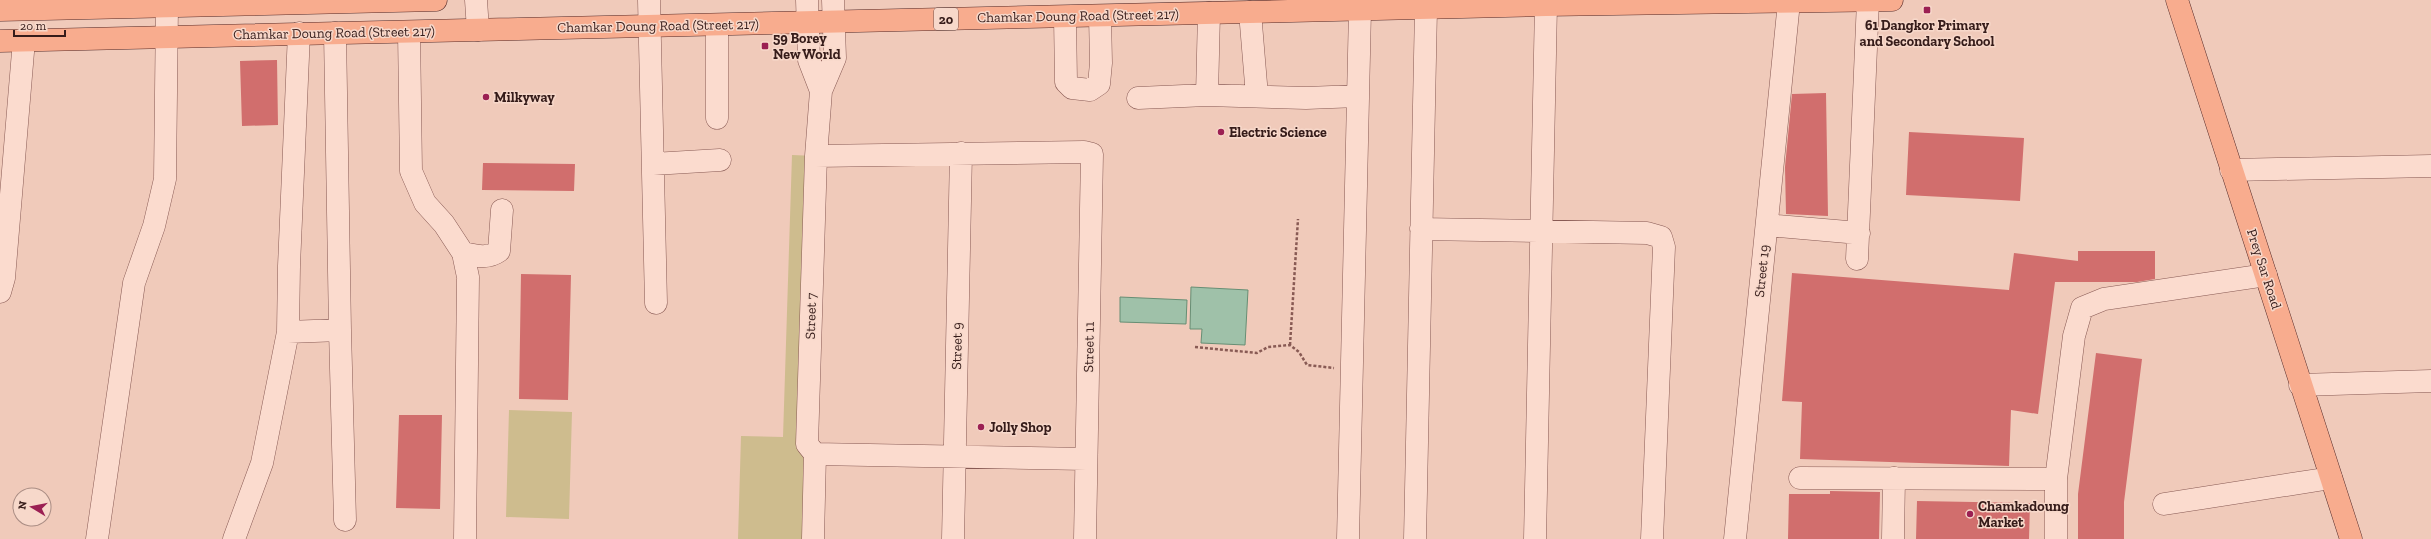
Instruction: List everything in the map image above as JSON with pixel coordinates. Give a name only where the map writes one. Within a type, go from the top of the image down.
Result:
[{"type":"main road","points":[[0,10],[436,0]]},
{"type":"main road","name":"Chamkar Doung Road (Street 217)","points":[[0,41],[299,33],[409,32],[1546,6],[1614,2],[1789,2],[1892,0]]},
{"type":"main road","name":"Prey Sar Road","points":[[2177,0],[2300,385],[2351,539]]},
{"type":"street","points":[[476,0],[478,30]]},
{"type":"street","points":[[649,0],[656,303]]},
{"type":"street","name":"Street 7","points":[[807,0],[809,60],[821,91]]},
{"type":"street","name":"Street 7","points":[[813,539],[815,454],[807,444],[816,156],[821,91],[835,58],[833,0]]},
{"type":"street","points":[[1857,259],[1868,1]]},
{"type":"street","name":"Street 19","points":[[1736,539],[1789,2]]},
{"type":"street","points":[[97,539],[134,284],[154,226],[164,179],[167,6]]},
{"type":"street","points":[[1535,539],[1546,6]]},
{"type":"street","points":[[1415,539],[1426,8]]},
{"type":"street","points":[[1348,539],[1360,10]]},
{"type":"street","points":[[1250,12],[1258,96]]},
{"type":"street","points":[[1207,95],[1209,13]]},
{"type":"street","points":[[1065,17],[1066,82],[1072,88],[1090,90],[1099,84],[1101,63],[1100,16]]},
{"type":"street","points":[[717,24],[717,118]]},
{"type":"street","points":[[409,32],[411,171],[424,204],[444,224],[464,253],[468,277],[465,539]]},
{"type":"street","points":[[234,539],[262,463],[288,332],[288,266],[299,33]]},
{"type":"street","points":[[335,33],[345,520]]},
{"type":"street","points":[[0,292],[4,278],[24,40]]},
{"type":"street","points":[[1138,98],[1207,95],[1306,98],[1358,96]]},
{"type":"street","name":"Street 11","points":[[960,153],[1084,152],[1092,154],[1085,539]]},
{"type":"street","points":[[816,156],[960,153]]},
{"type":"street","name":"Street 9","points":[[953,539],[960,153]]},
{"type":"street","points":[[653,164],[720,160]]},
{"type":"street","points":[[2231,170],[2431,166]]},
{"type":"street","points":[[464,253],[483,257],[493,255],[499,251],[502,210]]},
{"type":"street","points":[[1767,225],[1859,233]]},
{"type":"street","points":[[1421,229],[1647,233],[1661,236],[1664,247],[1652,539]]},
{"type":"street","points":[[2056,539],[2056,479],[2074,336],[2082,308],[2104,299],[2266,275]]},
{"type":"street","points":[[288,332],[340,330]]},
{"type":"street","points":[[2300,385],[2431,381]]},
{"type":"street","points":[[815,454],[1086,459]]},
{"type":"street","points":[[1800,478],[2056,479]]},
{"type":"street","points":[[1893,539],[1894,478]]},
{"type":"street","points":[[2164,504],[2331,478]]},
{"type":"path","points":[[1290,345],[1298,219]]},
{"type":"path","points":[[1195,347],[1257,353],[1268,347],[1290,345],[1299,352],[1307,365],[1352,369]]},
{"type":"shaded area","points":[[792,155],[816,156],[804,539],[738,539],[741,436],[783,437]]},
{"type":"shaded area","points":[[1191,287],[1248,290],[1245,345],[1201,343],[1202,329],[1190,329]]},
{"type":"shaded area","points":[[1120,297],[1187,300],[1186,324],[1120,322]]},
{"type":"shaded area","points":[[509,410],[572,412],[569,519],[506,517]]},
{"type":"building","points":[[277,60],[278,125],[242,126],[240,61]]},
{"type":"building","points":[[1826,93],[1828,216],[1786,214],[1785,167],[1792,94]]},
{"type":"building","points":[[1909,132],[2024,138],[2020,201],[1906,195]]},
{"type":"building","points":[[483,163],[575,164],[574,191],[482,190]]},
{"type":"building","points":[[2078,251],[2155,251],[2155,279],[2137,282],[2055,282],[2038,414],[2011,410],[2009,466],[1800,459],[1802,402],[1782,401],[1792,273],[2009,290],[2014,253],[2078,261]]},
{"type":"building","points":[[521,274],[571,275],[568,400],[519,399]]},
{"type":"building","points":[[2096,353],[2142,359],[2124,502],[2124,539],[2078,539],[2078,494]]},
{"type":"building","points":[[399,415],[442,415],[440,509],[396,508]]},
{"type":"building","points":[[1830,491],[1880,492],[1879,539],[1788,539],[1789,494],[1830,494]]},
{"type":"building","name":"Chamkadoung Market","points":[[1917,501],[2030,503],[2029,539],[1916,539]]},
{"type":"place","name":"61 Dangkor Primary and Secondary School","points":[[1927,10]]},
{"type":"place","name":"59 Borey New World","points":[[765,46]]},
{"type":"place","name":"Milkyway","points":[[486,97]]},
{"type":"place","name":"Electric Science","points":[[1221,132]]},
{"type":"place","name":"Jolly Shop","points":[[981,427]]},
{"type":"place","name":"Chamkadoung Market","points":[[1970,514]]}]
